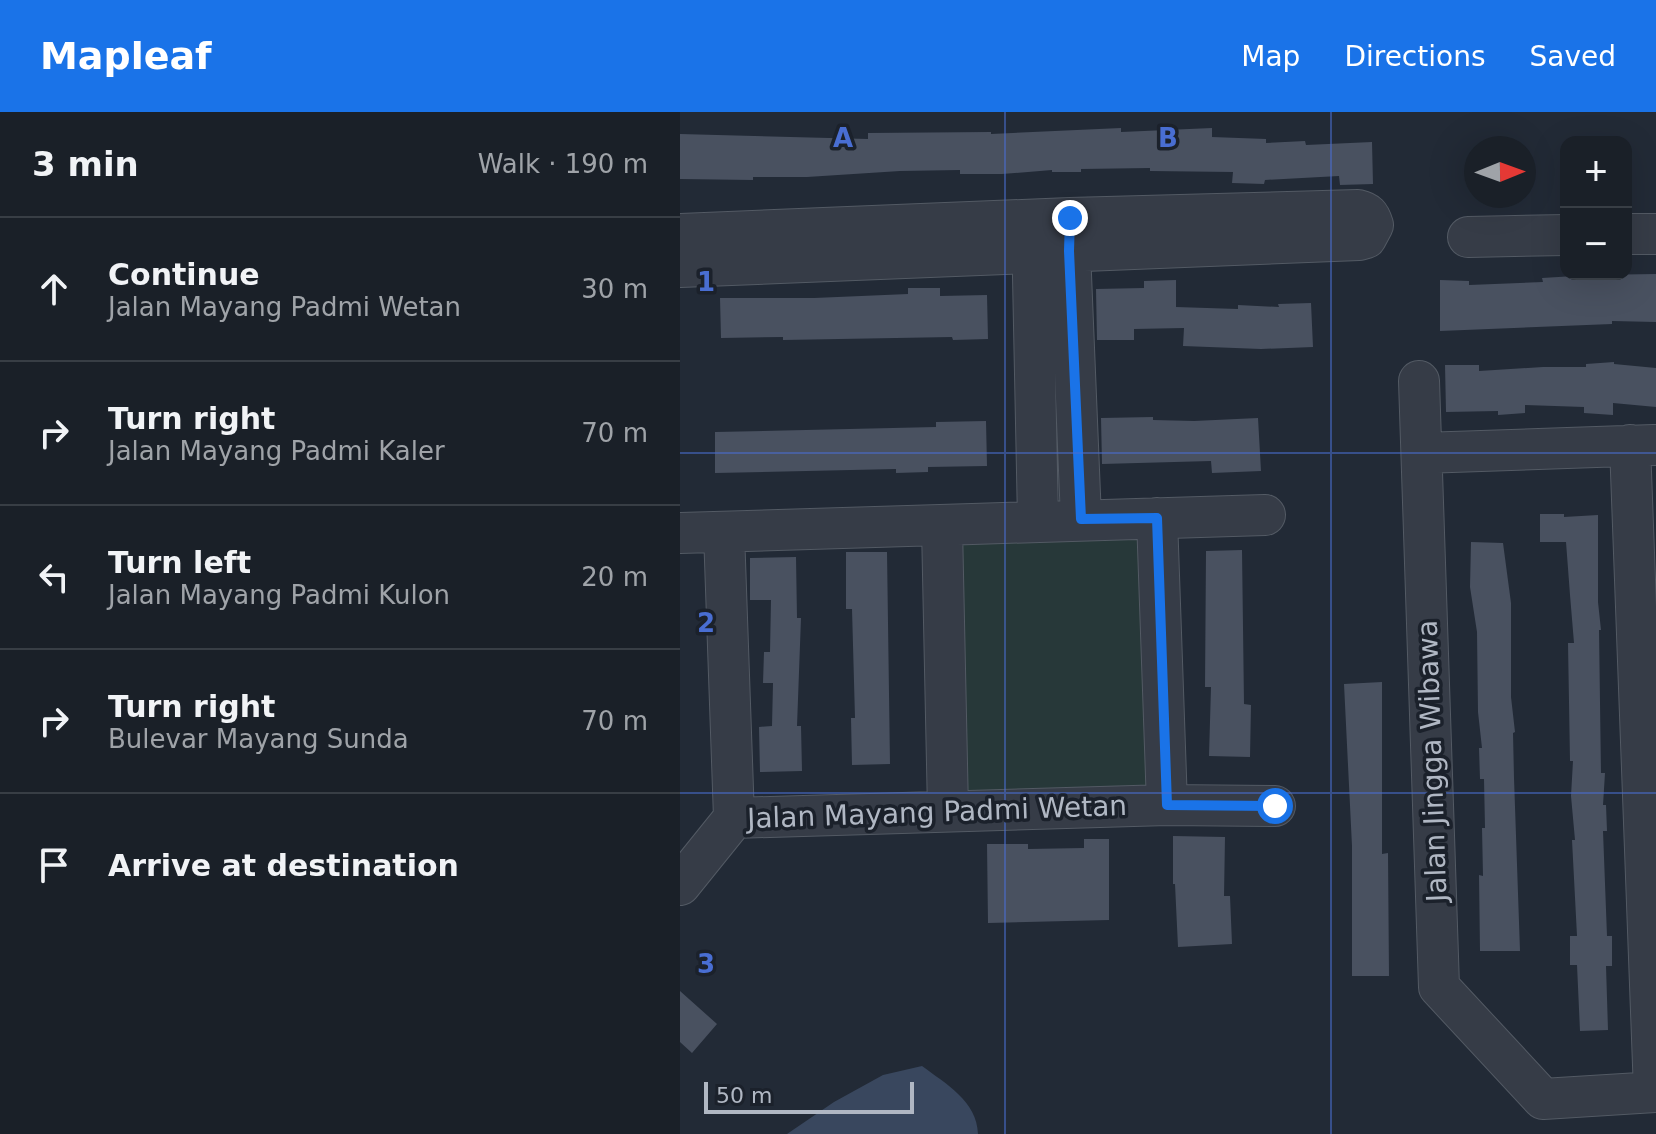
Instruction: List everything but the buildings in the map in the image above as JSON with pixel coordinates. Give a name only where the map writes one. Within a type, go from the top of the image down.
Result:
[{"type":"street","points":[[680,234],[1051,235],[1359,240],[1366,238],[1373,225],[1371,217],[1358,210],[1051,235],[680,267]]},
{"type":"street","points":[[1632,234],[1656,234]]},
{"type":"street","points":[[1051,235],[1081,519]]},
{"type":"street","points":[[1038,520],[1051,235]]},
{"type":"street","points":[[1468,237],[1560,235]]},
{"type":"street","name":"Jalan Jingga Wibawa","points":[[1419,381],[1439,987],[1543,1099],[1655,1092]]},
{"type":"street","points":[[1422,453],[1643,445],[1655,1092]]},
{"type":"street","points":[[680,533],[1265,515]]},
{"type":"street","points":[[1157,518],[1167,805]]},
{"type":"street","points":[[942,527],[948,811]]},
{"type":"street","points":[[724,532],[734,818]]},
{"type":"street","name":"Jalan Mayang Padmi Wetan","points":[[680,885],[734,818],[1167,805],[1275,806]]},
{"type":"shaded area","points":[[1144,534],[1155,796],[964,804],[954,542]]},
{"type":"water","points":[[922,1066],[959,1094],[972,1112],[978,1134],[787,1134],[834,1102],[883,1075]]},
{"type":"route","points":[[1070,218],[1081,519],[1157,518],[1167,805],[1275,806]]}]
